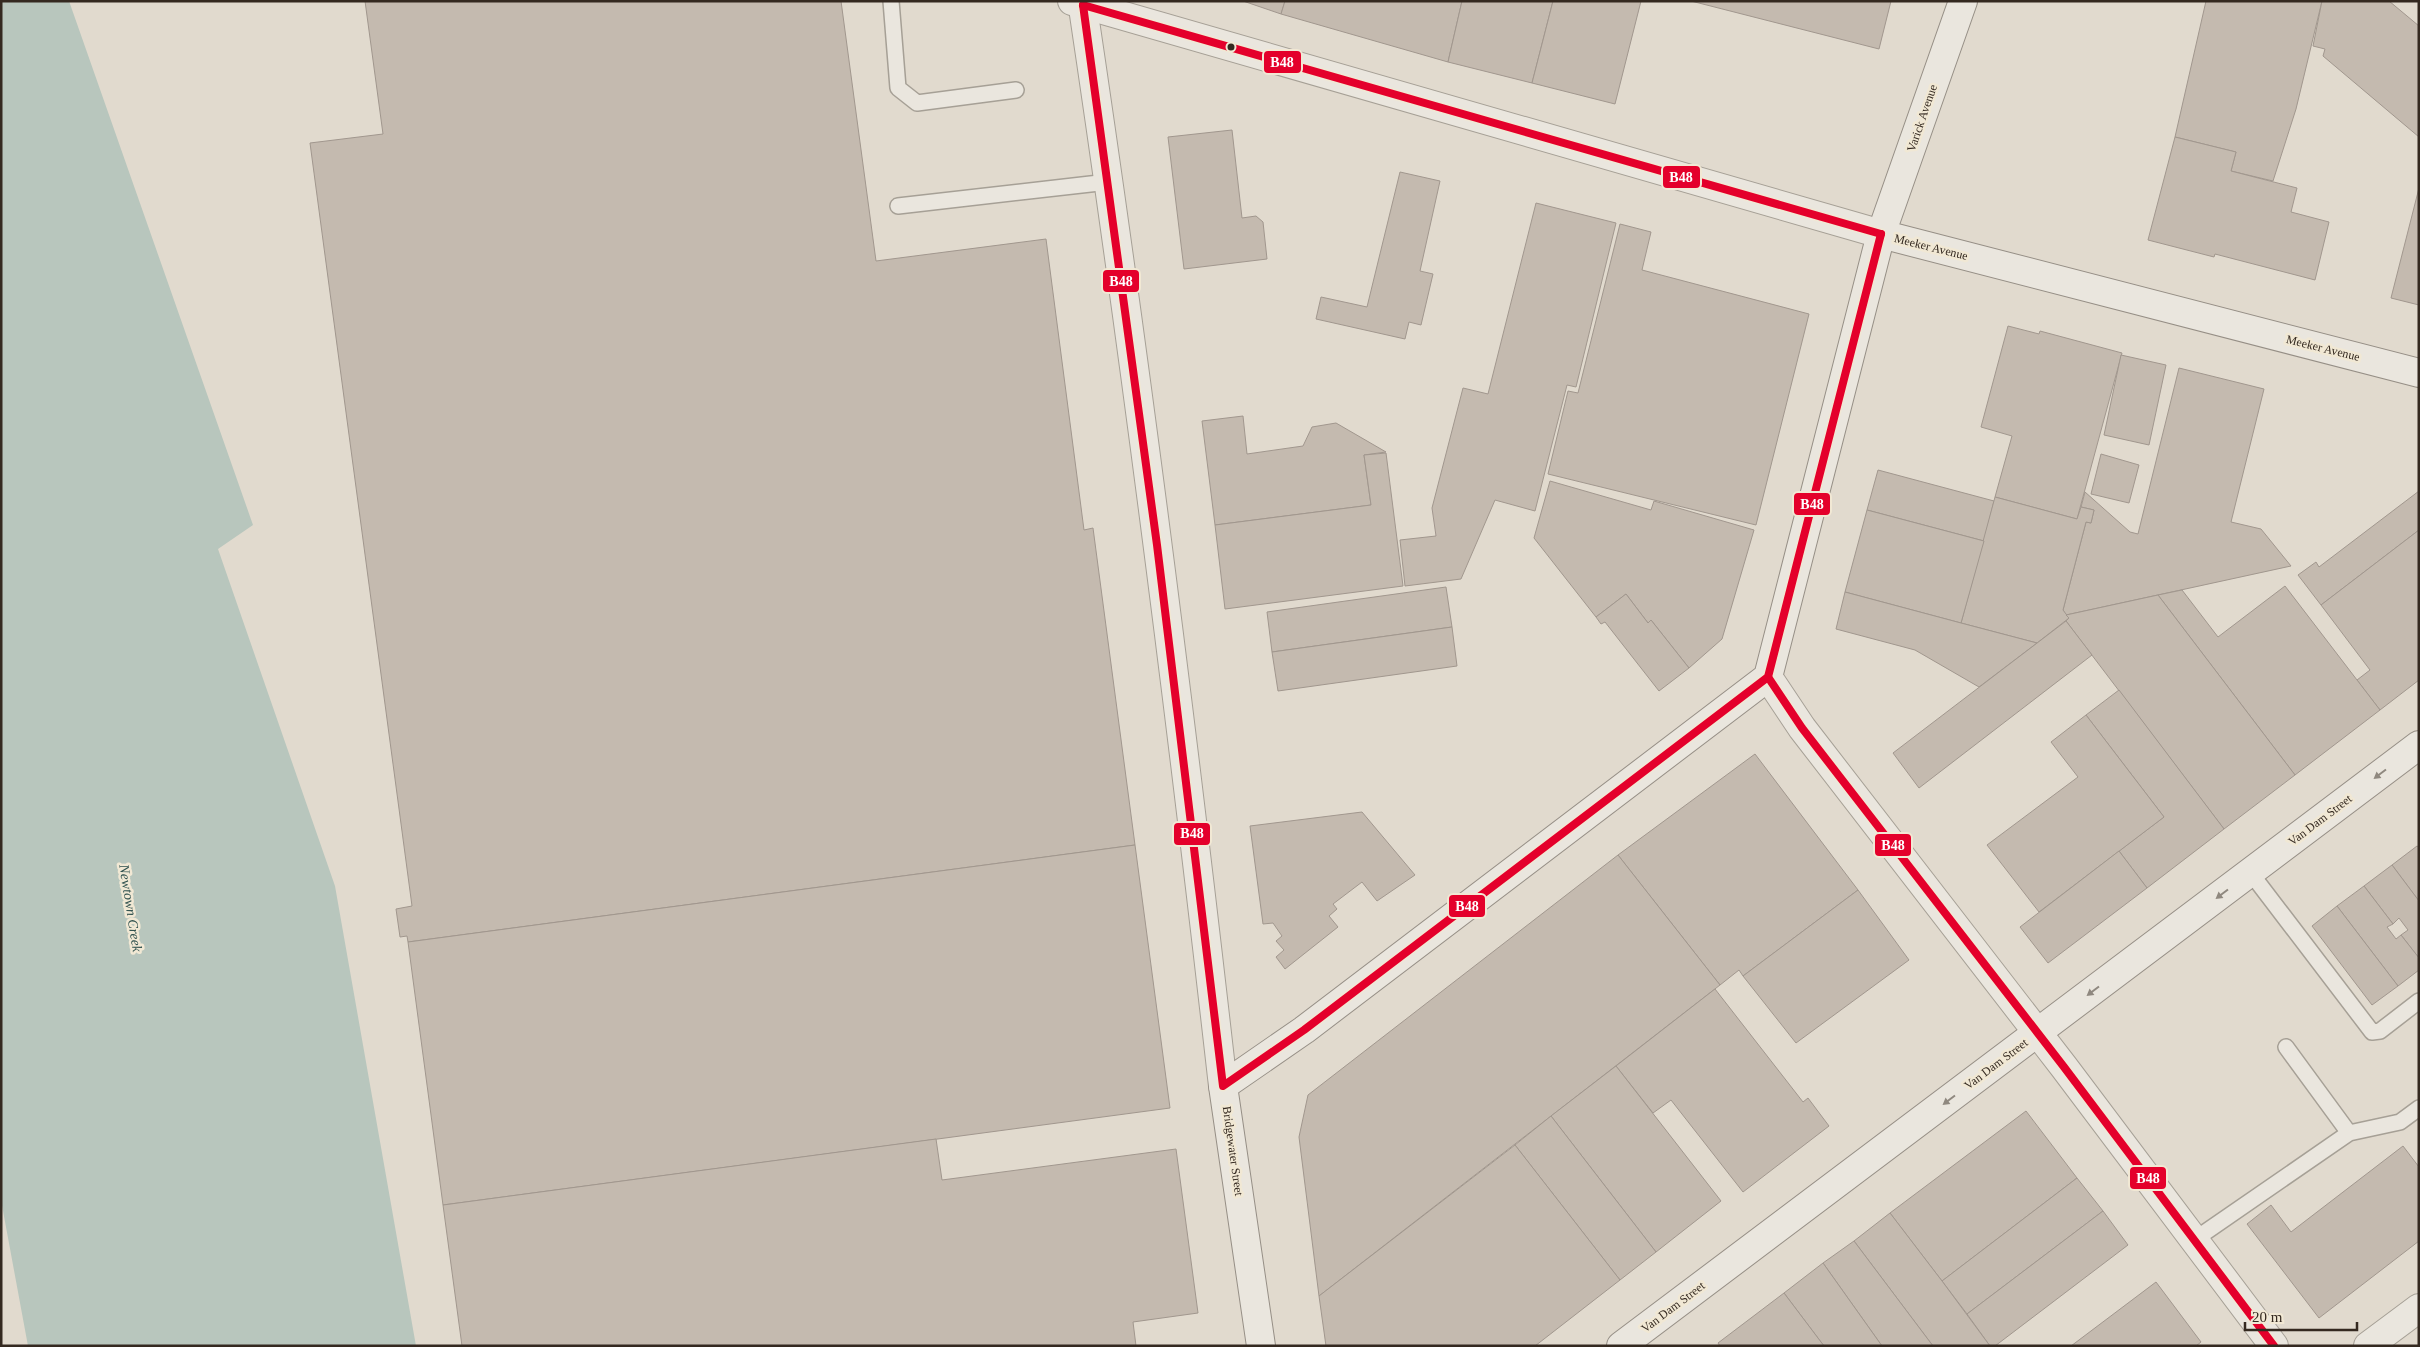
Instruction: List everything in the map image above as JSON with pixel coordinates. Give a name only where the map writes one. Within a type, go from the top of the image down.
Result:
[{"type":"main road","name":"Varick Avenue","points":[[1768,677],[1881,234],[1962,1]]},
{"type":"main road","name":"Meeker Avenue","points":[[1079,2],[1881,234],[2419,373]]},
{"type":"main road","name":"Bridgewater Street","points":[[1079,2],[1108,182],[1138,394],[1187,775],[1223,1086],[1261,1346]]},
{"type":"main road","points":[[1223,1086],[1304,1030],[1768,677],[1802,728],[2038,1033],[2274,1346]]},
{"type":"main road","name":"Van Dam Street","points":[[1621,1346],[2419,745]]},
{"type":"main road","points":[[2368,1346],[2419,1308]]},
{"type":"lane","points":[[891,1],[898,88],[916,102],[1016,90]]},
{"type":"lane","points":[[898,206],[1108,182]]},
{"type":"lane","points":[[2250,872],[2372,1032],[2380,1031],[2419,1002]]},
{"type":"lane","points":[[2286,1047],[2349,1133]]},
{"type":"lane","points":[[2194,1240],[2349,1133],[2400,1122],[2419,1108]]},
{"type":"water","name":"Newtown Creek","points":[[1,1],[69,1],[253,525],[218,549],[335,886],[416,1346],[28,1346],[1,1200]]},
{"type":"building","points":[[365,1],[841,1],[876,261],[1046,239],[1084,530],[1093,528],[1135,845],[408,942],[407,936],[400,937],[396,909],[412,906],[310,143],[383,134]]},
{"type":"building","points":[[1243,1],[1285,1],[1281,14]]},
{"type":"building","points":[[1285,1],[1462,1],[1448,62],[1281,14]]},
{"type":"building","points":[[1462,1],[1553,1],[1532,83],[1448,62]]},
{"type":"building","points":[[1553,1],[1641,1],[1615,104],[1532,83]]},
{"type":"building","points":[[1691,1],[1891,1],[1879,49]]},
{"type":"building","points":[[2206,1],[2322,1],[2296,109],[2273,181],[2231,171],[2236,152],[2175,137]]},
{"type":"building","points":[[2322,1],[2389,1],[2419,26],[2419,137],[2323,56],[2325,49],[2313,46]]},
{"type":"building","points":[[1232,130],[1242,218],[1256,216],[1263,222],[1267,259],[1184,269],[1168,137]]},
{"type":"building","points":[[2175,137],[2236,152],[2231,171],[2297,188],[2291,212],[2329,222],[2315,280],[2215,254],[2214,257],[2148,240]]},
{"type":"building","points":[[1400,172],[1440,181],[1420,271],[1433,274],[1421,325],[1409,322],[1405,339],[1316,319],[1321,297],[1367,307]]},
{"type":"building","points":[[2419,188],[2419,305],[2391,298]]},
{"type":"building","points":[[1536,203],[1616,223],[1576,387],[1567,385],[1535,511],[1495,500],[1461,579],[1405,586],[1400,540],[1436,536],[1432,508],[1463,388],[1488,394]]},
{"type":"building","points":[[1620,224],[1651,232],[1642,270],[1809,314],[1756,525],[1548,474],[1568,391],[1578,393]]},
{"type":"building","points":[[2008,326],[2039,334],[2040,331],[2122,353],[2077,519],[1995,497],[2012,436],[1981,427]]},
{"type":"building","points":[[2121,355],[2166,365],[2149,445],[2104,435]]},
{"type":"building","points":[[2179,368],[2264,389],[2231,522],[2261,529],[2291,566],[2066,615],[2063,610],[2086,522],[2091,523],[2094,510],[2081,507],[2085,492],[2130,532],[2138,534]]},
{"type":"building","points":[[1243,416],[1247,454],[1303,446],[1312,427],[1336,423],[1386,452],[1364,455],[1371,505],[1215,525],[1202,421]]},
{"type":"building","points":[[1386,453],[1403,586],[1225,609],[1215,525],[1371,505],[1364,455]]},
{"type":"building","points":[[2101,454],[2139,465],[2129,503],[2091,494]]},
{"type":"building","points":[[1878,470],[1994,501],[1984,541],[1867,510]]},
{"type":"building","points":[[1550,481],[1651,510],[1654,501],[1754,530],[1722,639],[1689,668],[1651,620],[1648,623],[1626,594],[1596,617],[1534,538]]},
{"type":"building","points":[[2419,491],[2419,530],[2321,605],[2298,575],[2316,562],[2319,567]]},
{"type":"building","points":[[1995,497],[2077,519],[2081,507],[2094,510],[2091,523],[2086,522],[2063,610],[2069,618],[2037,643],[1961,623]]},
{"type":"building","points":[[1867,510],[1984,541],[1961,623],[1845,592]]},
{"type":"building","points":[[2419,530],[2419,680],[2380,710],[2357,680],[2370,670],[2321,605]]},
{"type":"building","points":[[2285,586],[2380,710],[2295,775],[2158,595],[2182,590],[2218,637]]},
{"type":"building","points":[[1446,587],[1452,627],[1272,652],[1267,612]]},
{"type":"building","points":[[1845,592],[2037,643],[1979,687],[1915,650],[1836,629]]},
{"type":"building","points":[[1626,594],[1648,623],[1651,620],[1689,668],[1659,691],[1605,622],[1601,624],[1596,617]]},
{"type":"building","points":[[2158,595],[2295,775],[2224,829],[2066,621],[2069,618],[2066,615]]},
{"type":"building","points":[[2066,621],[2092,655],[1919,788],[1893,753]]},
{"type":"building","points":[[1452,627],[1457,666],[1278,691],[1272,652]]},
{"type":"building","points":[[2119,690],[2224,829],[2147,888],[2119,851],[2164,817],[2086,715]]},
{"type":"building","points":[[2086,715],[2164,817],[2039,912],[1987,845],[2078,777],[2051,742]]},
{"type":"building","points":[[1755,754],[1858,890],[1743,976],[1739,970],[1720,985],[1618,855]]},
{"type":"building","points":[[1362,812],[1415,875],[1377,901],[1362,882],[1333,904],[1337,909],[1329,916],[1338,927],[1285,969],[1276,957],[1284,950],[1276,941],[1282,936],[1273,923],[1263,924],[1250,826]]},
{"type":"building","points":[[1135,845],[1170,1108],[443,1205],[408,942]]},
{"type":"building","points":[[2417,846],[2419,847],[2419,901],[2392,865]]},
{"type":"building","points":[[2119,851],[2147,888],[2048,963],[2020,927]]},
{"type":"building","points":[[1618,855],[1720,985],[1319,1296],[1299,1137],[1308,1095]]},
{"type":"building","points":[[2392,865],[2419,901],[2419,958],[2401,935],[2408,930],[2399,918],[2393,924],[2364,886]]},
{"type":"building","points":[[2364,886],[2393,924],[2387,927],[2396,939],[2401,935],[2419,958],[2419,970],[2398,986],[2337,906]]},
{"type":"building","points":[[1858,890],[1909,960],[1796,1043],[1743,976]]},
{"type":"building","points":[[2337,906],[2398,986],[2372,1005],[2312,926]]},
{"type":"building","points":[[1715,989],[1803,1102],[1808,1098],[1829,1126],[1743,1192],[1671,1100],[1653,1113],[1616,1066]]},
{"type":"building","points":[[1616,1066],[1721,1201],[1656,1252],[1551,1116]]},
{"type":"building","points":[[2026,1111],[2077,1178],[1942,1281],[1890,1213]]},
{"type":"building","points":[[1551,1116],[1656,1252],[1620,1280],[1515,1145]]},
{"type":"building","points":[[936,1139],[942,1180],[1176,1149],[1198,1313],[1133,1322],[1136,1346],[462,1346],[443,1205]]},
{"type":"building","points":[[1515,1145],[1620,1280],[1535,1346],[1326,1346],[1319,1296]]},
{"type":"building","points":[[2403,1146],[2419,1167],[2419,1241],[2319,1318],[2247,1224],[2271,1205],[2291,1232]]},
{"type":"building","points":[[2077,1178],[2103,1211],[1967,1314],[1942,1281]]},
{"type":"building","points":[[2103,1211],[2128,1245],[1995,1346],[1990,1346],[1967,1314]]},
{"type":"building","points":[[1890,1213],[1990,1346],[1933,1346],[1854,1241]]},
{"type":"building","points":[[1854,1241],[1933,1346],[1882,1346],[1823,1263]]},
{"type":"building","points":[[1823,1263],[1882,1346],[1824,1346],[1784,1293]]},
{"type":"building","points":[[2156,1282],[2201,1342],[2196,1346],[2071,1346]]},
{"type":"building","points":[[1784,1293],[1824,1346],[1720,1346],[1718,1343]]},
{"type":"transit line","name":"B48","points":[[1083,5],[1157,545],[1223,1086],[1304,1030],[1768,677],[1881,234]]},
{"type":"transit line","name":"B48","points":[[1083,5],[1881,234]]},
{"type":"transit line","name":"B48","points":[[1768,677],[1802,728],[2064,1067],[2274,1346]]}]
